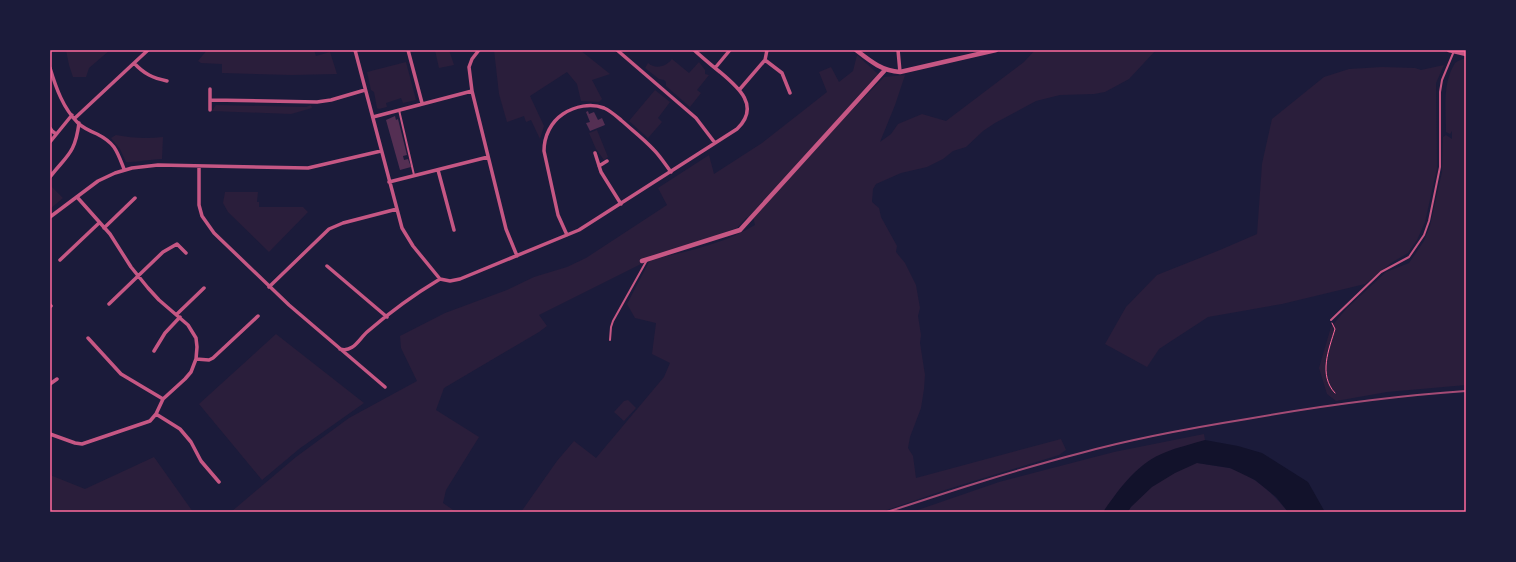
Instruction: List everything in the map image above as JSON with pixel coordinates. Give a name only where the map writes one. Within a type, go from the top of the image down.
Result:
[{"type":"street","points":[[50,142],[73,117],[148,50]]},
{"type":"street","points":[[355,50],[402,228],[407,239],[440,279],[450,281],[460,279],[517,256],[589,224],[737,129],[745,119],[747,103],[746,98],[740,89],[694,50]]},
{"type":"street","points":[[408,50],[422,103]]},
{"type":"street","points":[[480,50],[472,59],[469,67],[472,90],[506,229],[517,256]]},
{"type":"street","points":[[617,50],[696,118],[715,143]]},
{"type":"street","points":[[715,68],[730,50]]},
{"type":"street","points":[[740,89],[765,60],[767,50]]},
{"type":"street","points":[[856,50],[875,65],[885,70],[900,72],[986,51],[996,50]]},
{"type":"street","points":[[898,50],[900,72]]},
{"type":"street","points":[[1451,51],[1466,54]]},
{"type":"street","points":[[765,60],[782,73],[790,93]]},
{"type":"street","points":[[134,63],[142,72],[150,77],[167,81]]},
{"type":"street","points":[[50,68],[54,83],[61,99],[73,117],[79,123],[106,139],[113,145],[118,152],[124,169]]},
{"type":"street","points":[[642,261],[740,230],[885,70]]},
{"type":"street","points":[[50,86],[54,83]]},
{"type":"street","points":[[210,89],[210,110]]},
{"type":"street","points":[[210,100],[317,102],[331,100],[365,90]]},
{"type":"street","points":[[373,117],[472,90]]},
{"type":"street","points":[[567,235],[558,215],[544,151],[544,140],[547,133],[555,121],[564,113],[585,106],[594,106],[606,109],[654,150],[671,172]]},
{"type":"street","points":[[50,177],[74,147],[79,123]]},
{"type":"street","points":[[50,128],[56,134]]},
{"type":"street","points":[[50,217],[98,181],[124,169],[158,165],[308,168],[381,151]]},
{"type":"street","points":[[595,153],[601,172],[621,204]]},
{"type":"street","points":[[389,182],[488,157]]},
{"type":"street","points":[[599,166],[607,161]]},
{"type":"street","points":[[199,166],[198,201],[202,216],[214,233],[269,287],[385,387]]},
{"type":"street","points":[[438,170],[454,230]]},
{"type":"street","points":[[50,434],[82,444],[145,424],[156,414],[162,398],[185,379],[191,372],[196,359],[198,347],[196,338],[188,325],[159,300],[137,275],[114,240],[77,196]]},
{"type":"street","points":[[104,228],[135,198]]},
{"type":"street","points":[[269,287],[329,229],[343,223],[397,209]]},
{"type":"street","points":[[60,260],[99,223]]},
{"type":"street","points":[[109,304],[137,275],[163,252],[177,244],[186,253]]},
{"type":"street","points":[[328,266],[387,317]]},
{"type":"street","points":[[340,349],[351,349],[364,335],[416,293],[440,279]]},
{"type":"street","points":[[154,351],[165,333],[204,288]]},
{"type":"street","points":[[196,359],[209,360],[213,358],[258,316]]},
{"type":"street","points":[[88,338],[121,374],[162,398]]},
{"type":"street","points":[[50,384],[57,379]]},
{"type":"street","points":[[156,414],[180,429],[191,442],[201,461],[219,482]]},
{"type":"lane","points":[[1331,320],[1381,272],[1409,256],[1424,235],[1440,167],[1440,92],[1451,51]]},
{"type":"lane","points":[[399,110],[414,176]]},
{"type":"lane","points":[[610,340],[613,321],[648,259]]},
{"type":"path","points":[[1331,320],[1335,329],[1325,366],[1329,387],[1335,393]]},
{"type":"shaded area","points":[[66,50],[110,50],[89,68],[86,77],[73,77]]},
{"type":"shaded area","points":[[207,50],[314,50],[316,56],[330,52],[337,74],[292,75],[222,73],[222,64],[201,63],[198,61]]},
{"type":"shaded area","points":[[435,50],[449,50],[454,65],[439,68]]},
{"type":"shaded area","points":[[494,50],[580,50],[610,74],[592,80],[602,99],[599,102],[581,101],[577,84],[567,72],[530,96],[544,126],[540,139],[531,120],[526,122],[524,116],[507,122],[499,94]]},
{"type":"shaded area","points":[[1035,50],[1156,50],[1129,79],[1105,92],[1094,94],[1060,95],[1036,101],[995,123],[983,131],[966,147],[953,151],[943,159],[927,167],[901,173],[876,184],[873,189],[872,202],[879,208],[881,217],[897,246],[896,252],[905,263],[916,285],[920,308],[918,316],[925,375],[924,389],[921,408],[910,437],[908,448],[913,456],[916,478],[1061,439],[1066,450],[1059,455],[948,489],[881,512],[521,512],[557,461],[574,441],[596,458],[664,377],[670,363],[652,354],[656,323],[635,318],[627,304],[650,260],[704,247],[743,232],[755,225],[753,216],[746,218],[737,228],[650,256],[641,264],[539,315],[547,326],[444,388],[436,410],[479,437],[446,490],[443,503],[456,512],[231,512],[296,457],[349,418],[417,381],[401,348],[400,336],[445,313],[507,290],[534,277],[567,267],[586,258],[667,205],[658,188],[709,155],[714,174],[762,143],[827,92],[819,72],[831,67],[839,82],[853,71],[857,55],[878,74],[820,139],[828,135],[884,77],[905,75],[880,142],[891,134],[898,124],[922,114],[946,121],[1024,62]]},
{"type":"shaded area","points":[[672,59],[689,73],[699,62],[705,70],[705,74],[709,75],[697,90],[701,93],[690,107],[666,86],[666,82],[664,80],[659,79],[645,68],[648,63],[658,67],[667,64]]},
{"type":"shaded area","points":[[1466,59],[1466,385],[1387,392],[1336,401],[1327,394],[1319,368],[1331,327],[1346,309],[1386,272],[1409,263],[1424,241],[1430,226],[1442,172],[1443,137],[1446,135],[1452,139],[1452,131],[1450,134],[1446,132],[1446,88],[1455,63]]},
{"type":"shaded area","points":[[406,62],[416,100],[403,103],[401,98],[386,103],[387,107],[377,108],[374,92],[371,90],[367,72]]},
{"type":"shaded area","points":[[1444,65],[1436,83],[1437,168],[1425,222],[1417,240],[1408,253],[1391,263],[1365,284],[1282,304],[1208,317],[1159,349],[1147,367],[1105,344],[1126,307],[1157,275],[1257,234],[1262,164],[1272,119],[1324,77],[1349,69],[1382,67],[1415,68],[1421,70]]},
{"type":"shaded area","points":[[655,90],[670,102],[658,118],[662,122],[648,138],[629,121]]},
{"type":"shaded area","points":[[216,105],[306,107],[311,105],[312,108],[291,114],[212,111]]},
{"type":"shaded area","points":[[597,130],[608,157],[604,160],[596,149],[589,133]]},
{"type":"shaded area","points":[[116,135],[139,138],[163,137],[162,159],[126,162],[120,149],[111,138]]},
{"type":"shaded area","points":[[50,185],[63,198],[50,209]]},
{"type":"shaded area","points":[[225,192],[258,192],[257,202],[259,202],[259,207],[303,207],[308,212],[269,252],[228,212],[223,203]]},
{"type":"shaded area","points":[[276,334],[364,403],[299,449],[262,480],[199,404]]},
{"type":"shaded area","points":[[628,400],[636,408],[624,421],[614,412],[624,401]]},
{"type":"shaded area","points":[[1204,434],[1205,440],[1198,463],[1229,468],[1246,475],[1276,498],[1288,512],[912,512],[999,482],[1114,452]]},
{"type":"shaded area","points":[[1205,440],[1238,446],[1262,453],[1308,482],[1325,512],[1288,512],[1276,497],[1255,480],[1230,468],[1197,463],[1175,473],[1152,487],[1131,507],[1128,512],[1103,512],[1130,477],[1146,463],[1171,450]]},
{"type":"shaded area","points":[[154,457],[193,512],[50,512],[50,475],[85,489]]},
{"type":"building","points":[[588,111],[589,114],[594,112],[598,120],[602,118],[605,125],[590,131],[586,123],[590,122],[586,112]]},
{"type":"building","points":[[395,116],[396,120],[398,119],[407,155],[403,156],[404,160],[408,159],[411,167],[400,170],[386,120]]},
{"type":"railway","points":[[887,512],[1032,466],[1142,438],[1274,414],[1329,406],[1466,391]]}]
